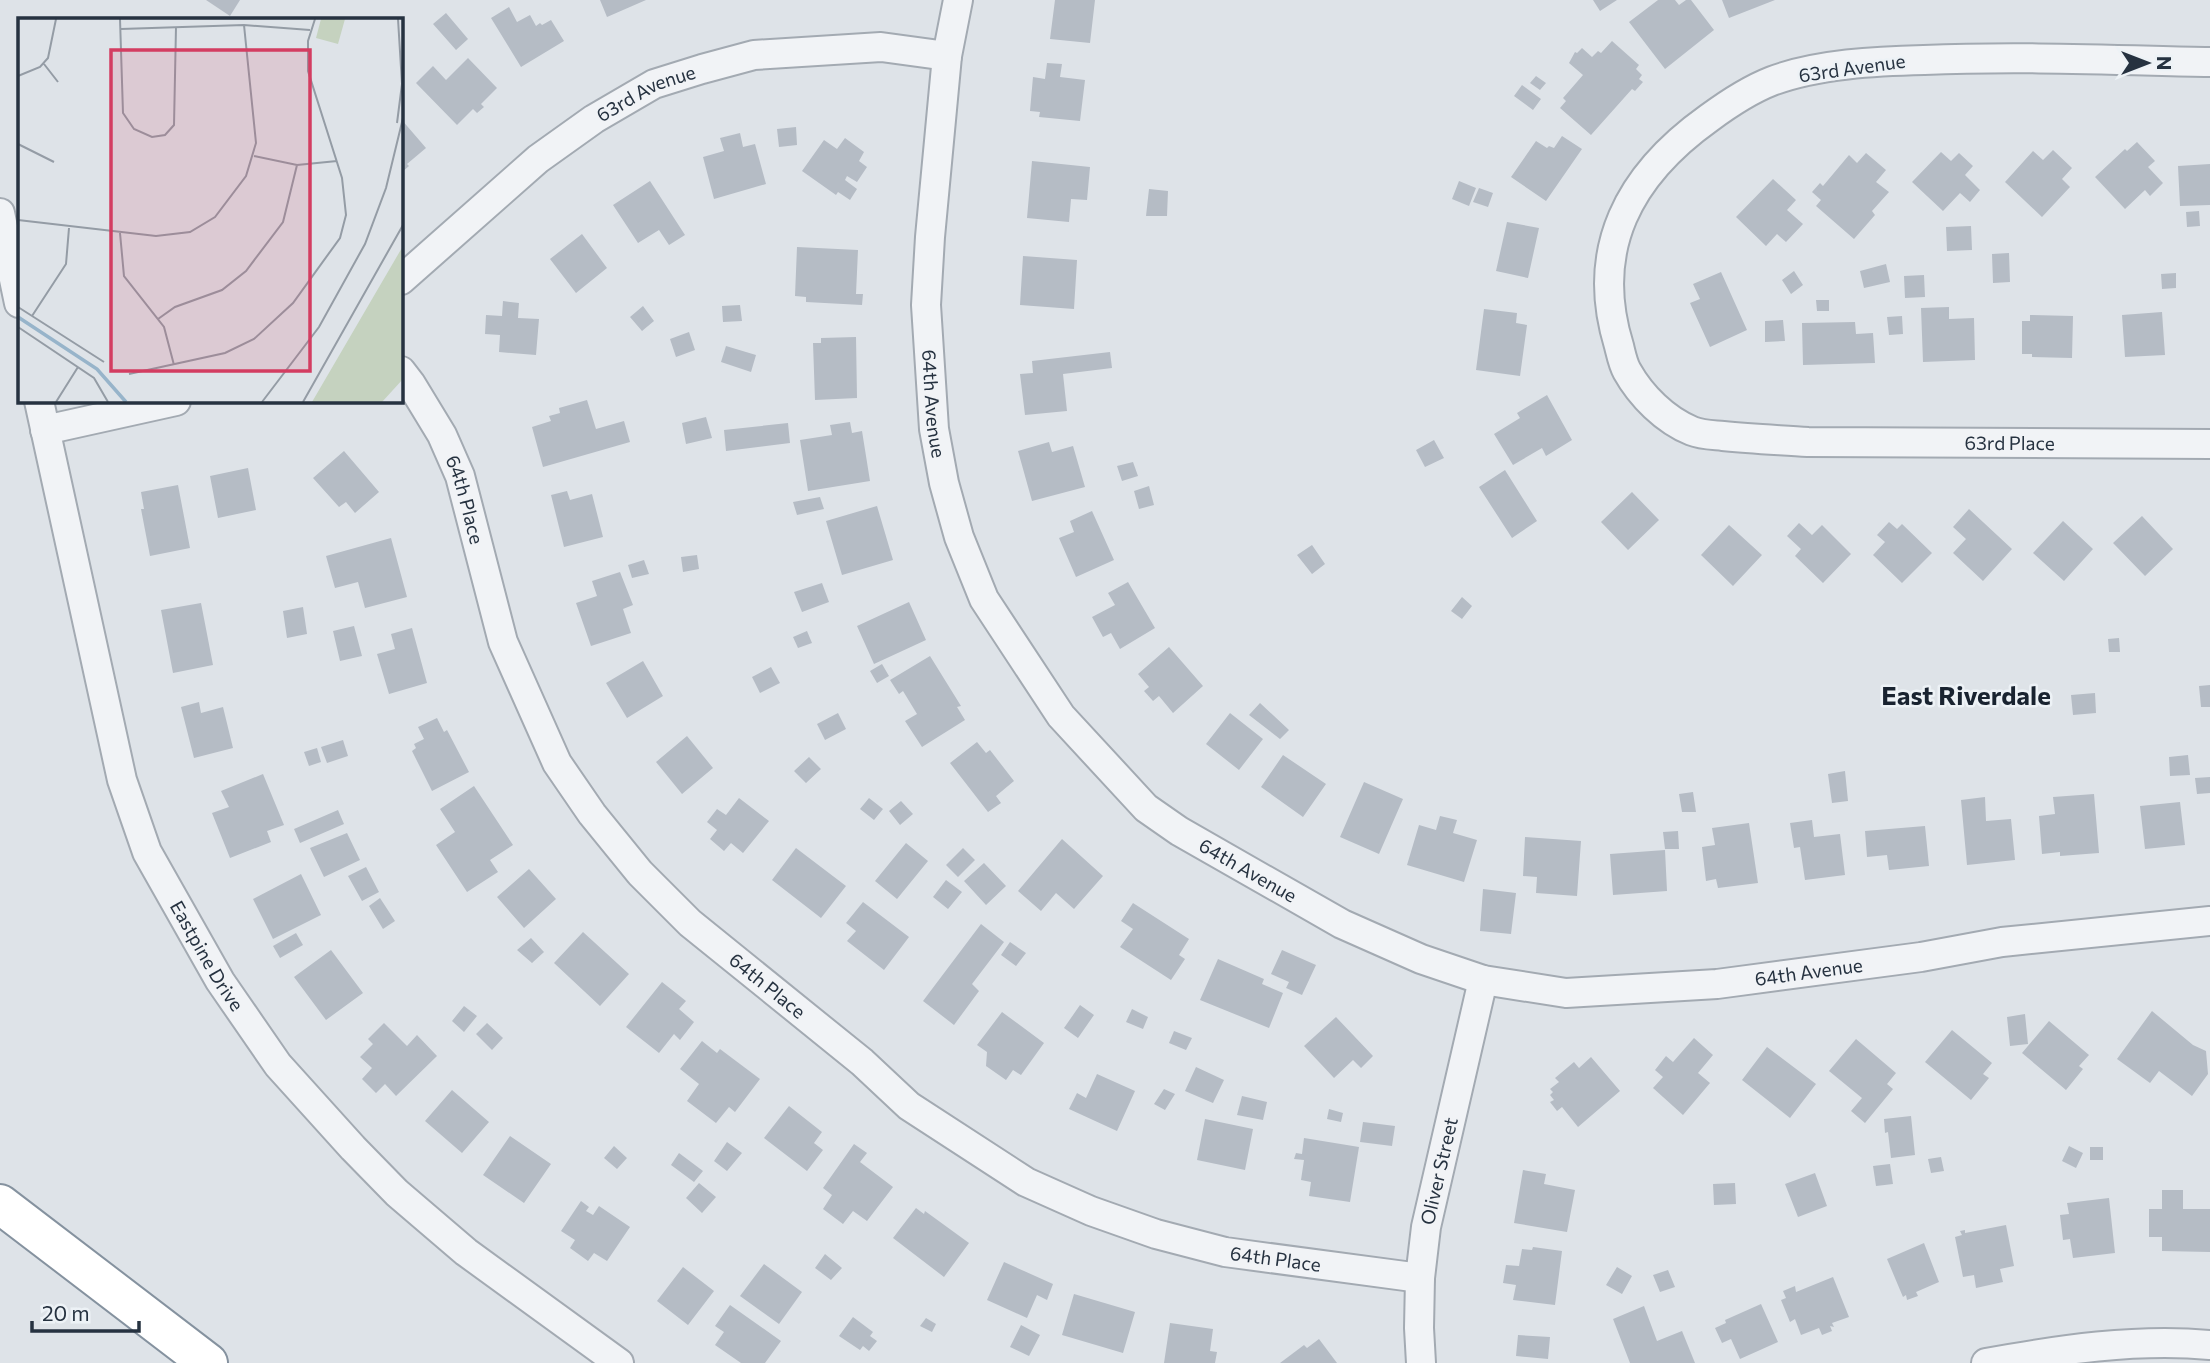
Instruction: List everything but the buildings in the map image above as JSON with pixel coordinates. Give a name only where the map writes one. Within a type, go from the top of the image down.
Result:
[{"type":"highway","points":[[0,1204],[208,1363]]},
{"type":"street","name":"64th Avenue","points":[[958,0],[947,56],[927,291],[934,429],[944,483],[959,537],[984,599],[1061,716],[1146,808],[1179,831],[1342,924],[1421,959],[1483,980],[1566,993],[1717,984],[1921,957],[2002,942],[2210,921]]},
{"type":"street","name":"63rd Avenue","points":[[402,279],[538,159],[594,119],[654,84],[754,55],[881,47],[947,56]]},
{"type":"street","name":"63rd Avenue","points":[[1808,442],[1694,432],[1648,401],[1626,369],[1613,326],[1608,280],[1616,234],[1630,199],[1663,157],[1692,131],[1732,102],[1773,81],[1822,69],[1872,62],[1988,57],[2210,62]]},
{"type":"street","points":[[0,213],[18,298]]},
{"type":"street","name":"64th Place","points":[[402,373],[442,435],[460,476],[503,642],[557,763],[592,814],[640,873],[690,923],[862,1062],[909,1106],[1026,1182],[1104,1216],[1156,1234],[1225,1252],[1420,1278]]},
{"type":"street","name":"Eastpine Drive","points":[[39,402],[122,780],[147,852],[220,981],[278,1065],[397,1193],[466,1252],[619,1363]]},
{"type":"street","points":[[45,430],[171,402]]},
{"type":"street","name":"63rd Place","points":[[1808,442],[2210,443]]},
{"type":"street","name":"Oliver Street","points":[[1421,1363],[1420,1278],[1426,1227],[1483,980]]},
{"type":"street","points":[[1986,1363],[2064,1350],[2187,1343],[2210,1345]]},
{"type":"district","name":"East Riverdale","points":[[1966,696]]}]
